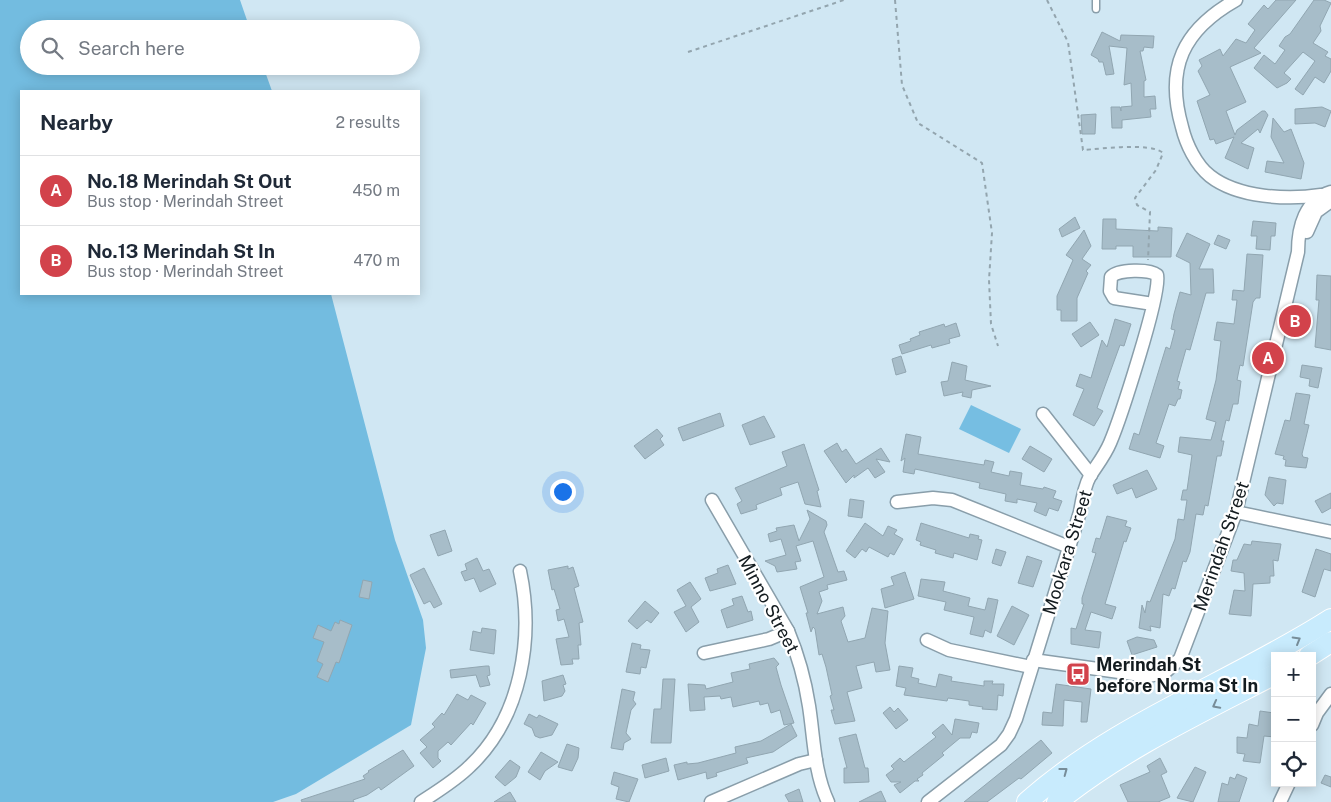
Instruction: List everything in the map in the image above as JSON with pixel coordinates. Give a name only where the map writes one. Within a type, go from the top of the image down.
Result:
[{"type":"main road","points":[[1027,802],[1069,768],[1108,741],[1284,647],[1331,619]]},
{"type":"main road","points":[[1315,652],[1331,642]]},
{"type":"main road","points":[[1056,802],[1129,751],[1271,676]]},
{"type":"street","points":[[1236,0],[1201,24],[1186,43],[1175,79],[1179,118],[1188,145],[1210,176],[1245,191],[1282,197],[1328,195]]},
{"type":"street","name":"Merindah Street","points":[[1298,252],[1298,240],[1305,214],[1316,200],[1328,195]]},
{"type":"street","name":"Merindah Street","points":[[927,640],[950,650],[1032,664],[1148,676],[1170,669],[1184,652],[1236,512],[1298,252],[1312,219],[1328,195]]},
{"type":"street","points":[[1282,197],[1297,204],[1305,214]]},
{"type":"street","points":[[1148,273],[1116,272],[1109,281],[1110,291],[1118,299],[1153,304]]},
{"type":"street","name":"Mookara Street","points":[[928,802],[1006,740],[1016,719],[1086,485],[1111,442],[1153,304],[1158,279],[1155,274],[1148,273]]},
{"type":"street","points":[[1043,414],[1091,475]]},
{"type":"street","points":[[897,502],[933,498],[952,500],[1069,547]]},
{"type":"street","name":"Minno Street","points":[[712,500],[788,631],[804,680],[816,760],[821,784],[828,802]]},
{"type":"street","points":[[1236,512],[1331,532]]},
{"type":"street","points":[[421,802],[472,765],[496,732],[505,715],[518,679],[526,641],[526,610],[520,571]]},
{"type":"street","points":[[704,653],[769,639],[788,631]]},
{"type":"street","points":[[1316,715],[1331,694]]},
{"type":"street","points":[[711,802],[799,764],[816,760]]},
{"type":"street","points":[[1280,802],[1287,787]]},
{"type":"lane","points":[[1096,0],[1096,10]]},
{"type":"path","points":[[688,52],[844,0]]},
{"type":"path","points":[[895,0],[902,84],[918,123],[982,163],[992,232],[989,280],[992,324],[998,346]]},
{"type":"path","points":[[1047,0],[1068,42],[1082,150],[1142,148],[1158,149],[1163,154],[1156,170],[1135,198],[1137,205],[1150,212],[1148,273]]},
{"type":"shaded area","points":[[0,0],[240,0],[247,20],[20,20],[20,75],[266,75],[272,90],[20,90],[20,295],[331,295],[395,540],[423,620],[426,648],[411,725],[296,794],[273,802],[0,802]]},
{"type":"shaded area","points":[[971,405],[1021,429],[1009,453],[959,429]]},
{"type":"building","points":[[1276,0],[1296,0],[1254,48],[1261,53],[1230,67],[1246,102],[1226,111],[1235,135],[1237,130],[1262,111],[1265,111],[1268,115],[1260,133],[1258,129],[1241,143],[1254,148],[1248,169],[1225,158],[1234,137],[1216,144],[1214,139],[1210,140],[1197,101],[1210,95],[1198,71],[1202,66],[1199,60],[1220,49],[1223,56],[1236,39],[1246,43],[1255,30],[1248,24],[1264,5],[1268,9]]},
{"type":"building","points":[[1314,0],[1324,0],[1331,3],[1320,26],[1321,31],[1313,43],[1328,52],[1325,56],[1331,59],[1331,71],[1324,83],[1315,77],[1303,95],[1295,89],[1315,61],[1303,52],[1284,73],[1291,79],[1277,88],[1254,68],[1264,55],[1275,64],[1285,50],[1279,46]]},
{"type":"building","points":[[1102,32],[1120,41],[1121,35],[1154,36],[1153,48],[1144,47],[1143,51],[1140,51],[1146,80],[1144,81],[1144,97],[1155,96],[1156,109],[1150,109],[1151,117],[1122,120],[1122,128],[1112,128],[1111,107],[1120,107],[1121,111],[1121,107],[1132,106],[1131,83],[1124,85],[1127,48],[1109,46],[1114,74],[1106,75],[1103,62],[1099,62],[1098,59],[1091,55]]},
{"type":"building","points":[[1322,107],[1331,111],[1325,127],[1315,123],[1295,124],[1295,109]]},
{"type":"building","points":[[1096,114],[1095,134],[1082,134],[1081,115]]},
{"type":"building","points":[[1273,118],[1284,132],[1291,129],[1304,163],[1301,179],[1265,172],[1267,161],[1284,163],[1271,137]]},
{"type":"building","points":[[1075,217],[1080,228],[1062,237],[1059,229]]},
{"type":"building","points":[[1103,219],[1116,219],[1116,229],[1158,231],[1158,227],[1172,228],[1171,257],[1133,257],[1133,246],[1116,246],[1116,249],[1102,249]]},
{"type":"building","points":[[1253,221],[1276,223],[1275,236],[1271,236],[1270,250],[1256,249],[1257,236],[1251,236]]},
{"type":"building","points":[[1084,230],[1091,246],[1082,259],[1091,265],[1086,271],[1088,273],[1077,298],[1077,321],[1061,321],[1061,310],[1057,310],[1057,296],[1073,260],[1066,255]]},
{"type":"building","points":[[1187,233],[1210,244],[1199,269],[1213,269],[1214,293],[1206,293],[1190,350],[1186,349],[1177,381],[1180,382],[1178,389],[1182,390],[1180,399],[1178,399],[1175,406],[1169,404],[1156,443],[1164,446],[1160,458],[1129,449],[1134,433],[1139,435],[1166,347],[1170,349],[1175,330],[1171,329],[1180,292],[1191,295],[1190,263],[1176,256]]},
{"type":"building","points":[[1218,235],[1230,240],[1226,249],[1214,244]]},
{"type":"building","points":[[1247,254],[1263,255],[1260,298],[1256,298],[1253,302],[1243,366],[1240,365],[1237,380],[1241,381],[1238,404],[1233,404],[1229,421],[1226,420],[1221,441],[1224,441],[1221,456],[1217,456],[1208,506],[1205,505],[1203,515],[1196,514],[1190,552],[1186,562],[1183,561],[1175,589],[1172,588],[1169,596],[1163,594],[1160,628],[1150,626],[1151,631],[1139,628],[1142,605],[1145,613],[1147,601],[1150,602],[1175,539],[1178,519],[1184,520],[1187,500],[1181,500],[1183,490],[1187,490],[1192,455],[1178,452],[1180,437],[1211,440],[1216,422],[1206,419],[1216,380],[1221,341],[1214,340],[1217,322],[1234,324],[1237,300],[1232,300],[1233,290],[1244,291]]},
{"type":"building","points":[[1317,275],[1331,276],[1331,350],[1315,347],[1319,300],[1316,300]]},
{"type":"building","points":[[1115,319],[1131,324],[1124,346],[1120,345],[1097,408],[1103,411],[1094,426],[1073,415],[1084,389],[1076,386],[1080,374],[1091,378],[1102,340],[1107,347]]},
{"type":"building","points":[[1090,322],[1099,335],[1081,347],[1072,334]]},
{"type":"building","points":[[956,323],[960,336],[949,339],[950,343],[932,348],[931,345],[902,354],[899,345],[911,341],[910,339],[920,335],[919,332],[944,324],[945,327]]},
{"type":"building","points":[[901,356],[906,372],[896,375],[892,359]]},
{"type":"building","points":[[952,362],[967,366],[965,380],[991,386],[972,390],[971,398],[962,396],[963,392],[944,396],[941,382],[948,381]]},
{"type":"building","points":[[1302,365],[1322,368],[1318,388],[1309,386],[1310,379],[1300,377]]},
{"type":"building","points":[[1296,393],[1310,395],[1304,424],[1309,425],[1302,454],[1303,457],[1308,458],[1306,468],[1285,466],[1286,460],[1283,459],[1284,456],[1275,454],[1285,420],[1290,421]]},
{"type":"building","points":[[720,413],[724,426],[683,441],[678,428]]},
{"type":"building","points":[[764,416],[775,437],[750,445],[742,425]]},
{"type":"building","points":[[657,429],[663,436],[660,439],[664,445],[645,459],[634,446]]},
{"type":"building","points":[[906,434],[921,437],[918,454],[984,465],[985,460],[994,462],[991,472],[1009,476],[1010,471],[1022,473],[1020,485],[1043,489],[1044,487],[1056,491],[1053,498],[1062,501],[1058,511],[1049,508],[1046,516],[1034,511],[1037,503],[1017,499],[1017,503],[1005,501],[1006,494],[979,488],[980,483],[915,469],[914,474],[903,472],[905,458],[901,461]]},
{"type":"building","points":[[837,443],[842,452],[846,449],[856,464],[881,448],[890,462],[876,459],[885,472],[875,478],[868,468],[854,478],[854,475],[846,483],[824,451]]},
{"type":"building","points":[[804,444],[819,490],[817,491],[821,507],[805,504],[798,482],[780,488],[782,495],[756,505],[757,509],[741,514],[737,504],[742,501],[735,488],[787,466],[782,452]]},
{"type":"building","points":[[1030,446],[1052,459],[1044,472],[1022,459]]},
{"type":"building","points":[[1147,470],[1157,489],[1136,498],[1132,488],[1117,494],[1113,485]]},
{"type":"building","points":[[1269,477],[1286,480],[1283,504],[1277,503],[1274,506],[1265,495]]},
{"type":"building","points":[[1331,493],[1331,508],[1322,513],[1315,501]]},
{"type":"building","points":[[850,499],[864,501],[862,518],[848,516]]},
{"type":"building","points":[[807,510],[826,521],[827,525],[824,532],[838,572],[844,571],[847,580],[827,585],[828,589],[819,592],[822,601],[817,614],[843,607],[845,616],[841,621],[848,642],[865,638],[872,608],[888,611],[885,643],[890,670],[876,672],[874,662],[856,666],[862,688],[847,692],[855,721],[835,724],[831,710],[834,710],[826,667],[822,654],[819,655],[815,629],[813,627],[811,632],[806,613],[808,613],[800,587],[824,577],[813,541],[796,546],[801,561],[795,562],[797,569],[777,572],[775,566],[765,561],[786,555],[781,539],[770,542],[768,534],[777,531],[776,528],[794,525],[799,541],[810,519]]},
{"type":"building","points":[[1107,516],[1127,521],[1125,526],[1131,528],[1126,542],[1124,541],[1105,604],[1116,607],[1112,619],[1091,612],[1085,630],[1101,632],[1099,648],[1071,644],[1071,628],[1076,629],[1084,604],[1082,604],[1082,598],[1096,553],[1092,552],[1096,538],[1100,539]]},
{"type":"building","points":[[865,523],[883,536],[888,526],[897,530],[894,534],[903,539],[894,555],[890,553],[888,557],[869,547],[866,552],[862,549],[855,558],[846,551]]},
{"type":"building","points":[[921,523],[969,538],[970,534],[979,536],[978,539],[982,540],[977,560],[954,553],[953,558],[935,553],[936,550],[920,545],[921,542],[916,540]]},
{"type":"building","points":[[445,530],[452,551],[438,556],[430,535]]},
{"type":"building","points":[[1252,541],[1281,544],[1278,561],[1273,560],[1274,576],[1270,576],[1270,583],[1253,584],[1251,616],[1229,614],[1234,590],[1245,591],[1244,573],[1231,571],[1233,560],[1237,560],[1244,544],[1251,545]]},
{"type":"building","points":[[996,549],[1006,552],[1001,566],[992,563]]},
{"type":"building","points":[[1316,549],[1331,554],[1331,571],[1324,569],[1315,597],[1302,592]]},
{"type":"building","points":[[1027,556],[1042,561],[1033,587],[1018,583]]},
{"type":"building","points":[[477,558],[483,571],[489,569],[496,584],[480,592],[474,578],[465,581],[461,572],[467,570],[465,564]]},
{"type":"building","points":[[728,565],[736,584],[710,591],[705,578],[718,573],[717,569]]},
{"type":"building","points":[[568,566],[568,569],[573,567],[579,586],[574,588],[583,622],[579,623],[581,645],[578,645],[579,659],[572,659],[573,664],[561,665],[556,639],[569,637],[564,619],[558,621],[556,610],[560,609],[554,589],[552,590],[548,570]]},
{"type":"building","points":[[424,568],[442,604],[434,608],[430,601],[424,604],[410,575]]},
{"type":"building","points":[[905,572],[914,599],[885,608],[881,589],[894,585],[891,577]]},
{"type":"building","points":[[921,579],[945,582],[943,591],[970,598],[968,606],[985,610],[988,598],[998,600],[991,633],[985,630],[983,637],[970,634],[974,617],[944,610],[946,602],[918,596]]},
{"type":"building","points":[[363,580],[372,582],[369,599],[359,597]]},
{"type":"building","points":[[690,582],[701,599],[691,607],[699,622],[686,632],[674,612],[686,606],[677,590]]},
{"type":"building","points":[[742,596],[748,612],[751,611],[753,620],[727,628],[721,610],[734,605],[732,599]]},
{"type":"building","points":[[645,601],[659,613],[651,623],[647,620],[637,629],[628,621]]},
{"type":"building","points":[[1012,606],[1029,615],[1014,645],[997,636]]},
{"type":"building","points":[[340,620],[352,625],[339,663],[336,662],[328,682],[317,677],[323,664],[317,661],[324,642],[313,638],[318,625],[331,631],[335,622],[339,624]]},
{"type":"building","points":[[482,628],[496,630],[494,654],[470,650],[473,631],[481,633]]},
{"type":"building","points":[[1137,637],[1154,640],[1157,647],[1132,655],[1127,641]]},
{"type":"building","points":[[632,643],[641,645],[640,649],[650,650],[646,668],[641,667],[640,674],[626,672]]},
{"type":"building","points":[[774,658],[779,664],[776,667],[794,723],[784,725],[780,710],[771,713],[768,703],[760,705],[759,701],[733,707],[731,697],[721,699],[720,696],[704,697],[705,710],[690,711],[688,684],[705,685],[706,689],[733,682],[731,673],[750,669],[749,664]]},
{"type":"building","points":[[489,666],[490,675],[487,676],[490,685],[480,687],[476,675],[451,678],[450,670]]},
{"type":"building","points":[[899,666],[913,668],[911,677],[919,679],[918,683],[936,687],[939,674],[952,677],[951,681],[984,686],[984,681],[993,681],[992,684],[1004,684],[1003,696],[998,695],[997,710],[982,709],[983,707],[969,705],[969,701],[948,698],[947,701],[904,695],[906,688],[896,686]]},
{"type":"building","points":[[563,675],[566,684],[563,685],[565,691],[562,696],[544,701],[542,681]]},
{"type":"building","points":[[663,679],[675,679],[671,743],[651,743],[654,709],[661,709]]},
{"type":"building","points":[[1056,684],[1091,689],[1087,722],[1081,722],[1082,702],[1064,700],[1063,726],[1042,725],[1043,712],[1052,713]]},
{"type":"building","points":[[622,689],[635,692],[633,700],[636,704],[631,710],[626,733],[631,739],[624,743],[623,750],[611,748]]},
{"type":"building","points":[[457,694],[468,700],[471,695],[486,703],[473,725],[471,723],[451,745],[448,742],[438,751],[438,758],[441,761],[433,768],[420,753],[427,747],[420,740],[435,727],[432,724],[442,713],[444,715]]},
{"type":"building","points":[[890,707],[894,712],[898,708],[908,720],[896,729],[883,713]]},
{"type":"building","points":[[1260,711],[1271,713],[1271,737],[1264,736],[1260,763],[1243,761],[1245,754],[1237,753],[1237,737],[1247,738],[1249,724],[1258,726]]},
{"type":"building","points":[[529,714],[537,718],[539,715],[558,724],[552,735],[540,738],[535,736],[532,728],[524,724]]},
{"type":"building","points":[[955,719],[979,723],[977,733],[972,732],[970,738],[960,738],[942,753],[944,755],[922,773],[923,775],[917,779],[919,781],[915,781],[900,793],[894,785],[901,782],[891,782],[886,775],[894,769],[891,766],[900,758],[904,762],[936,737],[932,733],[943,724],[952,735]]},
{"type":"building","points":[[791,724],[797,736],[773,752],[746,758],[748,763],[716,773],[717,776],[707,779],[706,772],[678,780],[674,765],[687,762],[687,764],[698,763],[736,753],[735,747],[761,741]]},
{"type":"building","points":[[856,734],[865,768],[868,768],[869,782],[844,783],[844,768],[847,768],[839,738]]},
{"type":"building","points":[[1041,740],[1052,753],[1021,779],[1019,778],[987,802],[964,802]]},
{"type":"building","points":[[567,744],[579,748],[578,758],[572,771],[558,767]]},
{"type":"building","points":[[403,750],[414,766],[381,790],[379,787],[367,795],[353,800],[354,802],[302,802],[301,800],[365,779],[363,776],[368,771]]},
{"type":"building","points":[[541,752],[558,762],[545,771],[540,780],[528,772]]},
{"type":"building","points":[[666,758],[669,771],[645,778],[642,765]]},
{"type":"building","points":[[1160,758],[1167,772],[1161,775],[1170,797],[1158,802],[1128,802],[1120,785],[1150,772],[1147,766]]},
{"type":"building","points":[[510,760],[520,767],[516,777],[505,786],[495,777]]},
{"type":"building","points":[[1195,767],[1206,772],[1193,802],[1177,798]]},
{"type":"building","points":[[614,772],[638,779],[629,802],[616,799],[619,787],[611,784]]},
{"type":"building","points":[[1237,774],[1247,778],[1239,802],[1218,802],[1222,783],[1228,785],[1230,777],[1235,779]]},
{"type":"building","points":[[1325,775],[1331,777],[1331,787],[1321,783]]},
{"type":"building","points":[[799,789],[803,802],[789,802],[785,795]]},
{"type":"building","points":[[881,791],[886,802],[859,802]]},
{"type":"building","points":[[510,792],[516,802],[494,802]]},
{"type":"place","name":"No.13 Merindah St In","points":[[1295,321]]},
{"type":"place","name":"No.18 Merindah St Out","points":[[1268,358]]},
{"type":"place","name":"Merindah St before Norma St In","points":[[1078,674]]}]
